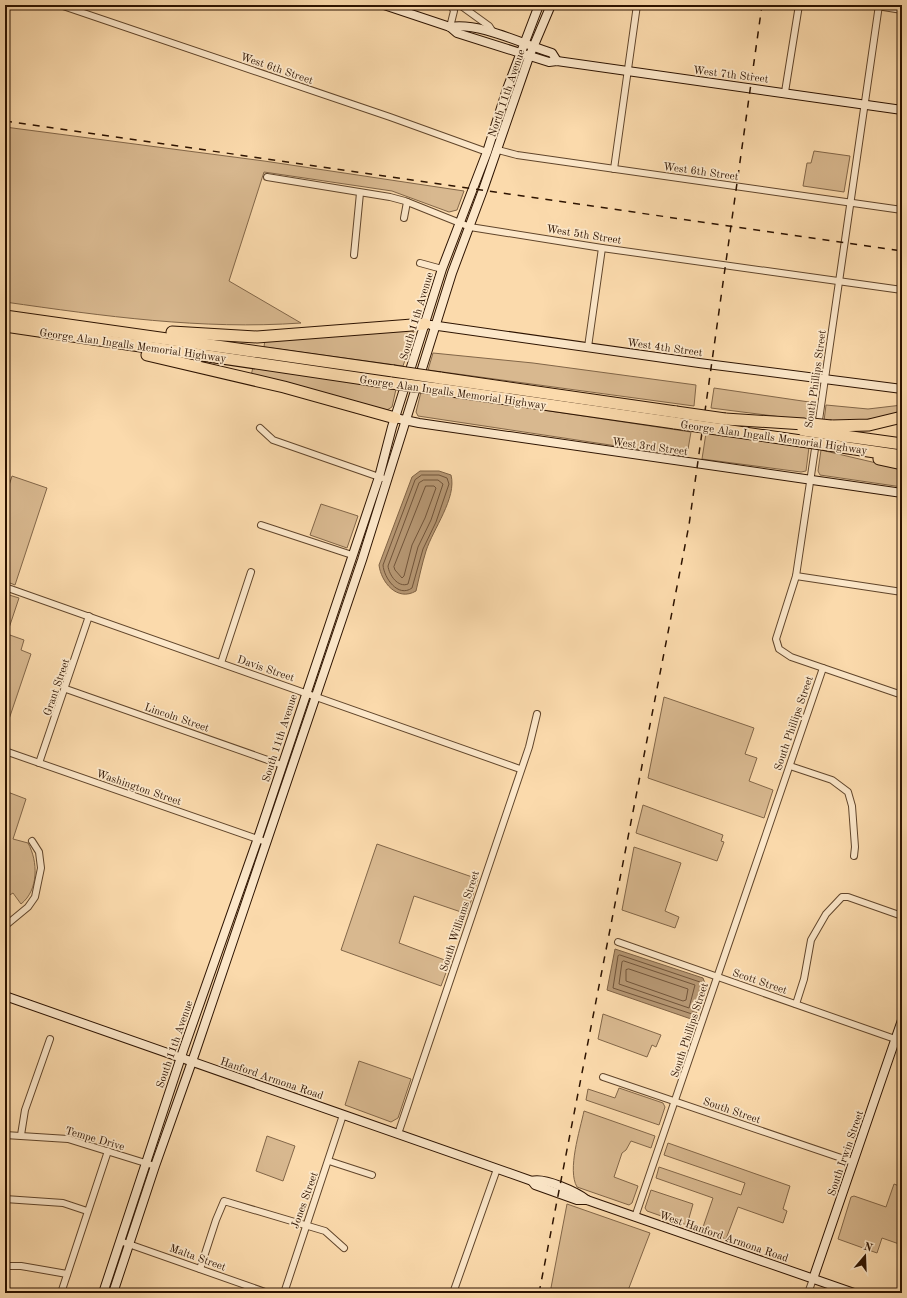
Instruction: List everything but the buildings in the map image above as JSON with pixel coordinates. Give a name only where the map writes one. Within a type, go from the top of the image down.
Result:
[{"type":"highway","name":"George Alan Ingalls Memorial Highway","points":[[5,316],[65,329],[391,383],[902,456]]},
{"type":"highway","points":[[65,329],[257,336],[430,325]]},
{"type":"highway","name":"George Alan Ingalls Memorial Highway","points":[[5,326],[65,329],[393,371],[725,419],[831,430],[902,444]]},
{"type":"highway","points":[[65,329],[395,418]]},
{"type":"highway","points":[[831,430],[869,425],[902,417]]},
{"type":"highway","points":[[829,445],[902,464]]},
{"type":"main road","name":"West 7th Street","points":[[384,5],[450,26],[461,25],[494,33],[552,53],[557,61]]},
{"type":"main road","name":"North 11th Avenue","points":[[473,189],[520,54],[539,5]]},
{"type":"main road","name":"North 11th Avenue","points":[[485,186],[529,57],[551,5]]},
{"type":"main road","name":"West 7th Street","points":[[450,26],[457,33],[529,57],[549,62],[557,61],[785,92],[902,110]]},
{"type":"main road","points":[[498,150],[494,144],[506,110],[504,100]]},
{"type":"main road","points":[[485,186],[483,180],[489,161],[489,155],[487,152]]},
{"type":"main road","name":"South 11th Avenue","points":[[113,1293],[129,1243],[181,1057],[258,838],[378,477],[395,418],[485,186]]},
{"type":"main road","name":"South 11th Avenue","points":[[103,1293],[120,1241],[192,1062],[316,696],[407,421],[442,269],[473,189]]},
{"type":"main road","name":"West 4th Street","points":[[430,325],[706,364],[902,389]]},
{"type":"main road","name":"West 3rd Street","points":[[395,418],[407,421],[902,493]]},
{"type":"main road","name":"Hanford Armona Road","points":[[5,996],[497,1169],[532,1181],[537,1179],[578,1193],[587,1200]]},
{"type":"main road","name":"South Irwin Street","points":[[813,1279],[902,1020]]},
{"type":"main road","name":"West Hanford Armona Road","points":[[587,1200],[854,1293]]},
{"type":"street","name":"West 6th Street","points":[[60,5],[487,152]]},
{"type":"street","points":[[450,26],[454,11],[451,5]]},
{"type":"street","points":[[460,5],[489,26],[494,33]]},
{"type":"street","points":[[614,169],[636,5]]},
{"type":"street","points":[[785,92],[799,5]]},
{"type":"street","points":[[871,5],[902,10]]},
{"type":"street","name":"South Phillips Street","points":[[635,1217],[790,766],[822,668],[791,657],[779,649],[777,645],[777,633],[796,576],[879,6]]},
{"type":"street","name":"West 6th Street","points":[[498,150],[517,155],[902,210]]},
{"type":"street","name":"West 5th Street","points":[[267,178],[309,188],[360,192],[407,202],[470,227],[602,248],[902,290]]},
{"type":"street","points":[[354,255],[360,192]]},
{"type":"street","points":[[404,218],[407,202]]},
{"type":"street","points":[[588,347],[602,248]]},
{"type":"street","points":[[420,263],[427,263],[442,269]]},
{"type":"street","points":[[260,428],[273,440],[388,480]]},
{"type":"street","points":[[261,525],[352,555]]},
{"type":"street","points":[[221,663],[251,572]]},
{"type":"street","points":[[796,576],[902,592]]},
{"type":"street","name":"Davis Street","points":[[5,587],[520,768]]},
{"type":"street","name":"Grant Street","points":[[39,764],[66,689],[89,616]]},
{"type":"street","points":[[822,668],[902,695]]},
{"type":"street","name":"Lincoln Street","points":[[66,689],[282,765]]},
{"type":"street","name":"South Williams Street","points":[[398,1134],[520,768],[529,747],[537,714]]},
{"type":"street","name":"Washington Street","points":[[5,751],[266,842]]},
{"type":"street","points":[[790,766],[832,780],[848,792],[852,806],[855,847],[854,856]]},
{"type":"street","points":[[5,926],[28,907],[35,897],[41,868],[39,852],[32,841]]},
{"type":"street","points":[[796,1004],[804,979],[811,940],[826,914],[842,897],[848,897],[902,916]]},
{"type":"street","name":"Scott Street","points":[[618,942],[895,1039]]},
{"type":"street","points":[[21,1135],[25,1110],[50,1039]]},
{"type":"street","name":"South Street","points":[[603,1077],[853,1162]]},
{"type":"street","name":"Jones Street","points":[[284,1293],[305,1225],[329,1161],[343,1115]]},
{"type":"street","name":"Tempe Drive","points":[[5,1135],[68,1139],[150,1164]]},
{"type":"street","points":[[61,1293],[108,1151]]},
{"type":"street","points":[[329,1161],[372,1175]]},
{"type":"street","points":[[453,1293],[497,1169]]},
{"type":"street","points":[[5,1199],[63,1203],[87,1212]]},
{"type":"street","points":[[200,1269],[216,1220],[224,1201],[325,1231],[344,1248]]},
{"type":"street","name":"Malta Street","points":[[120,1241],[268,1293]]},
{"type":"street","points":[[5,1266],[21,1266],[67,1274]]},
{"type":"street","name":"South Irwin Street","points":[[808,1293],[813,1279]]},
{"type":"shaded area","points":[[5,127],[264,161],[464,191],[457,210],[449,212],[392,191],[264,172],[229,281],[301,323],[227,325],[190,323],[116,317],[5,302]]},
{"type":"shaded area","points":[[814,151],[850,156],[844,192],[803,186],[807,163],[811,163]]},
{"type":"shaded area","points":[[411,329],[414,333],[403,366],[264,347],[265,339]]},
{"type":"shaded area","points":[[433,353],[533,363],[696,385],[694,406],[428,370]]},
{"type":"shaded area","points":[[253,367],[396,389],[392,407],[387,410],[251,376]]},
{"type":"shaded area","points":[[714,388],[816,403],[813,421],[711,408]]},
{"type":"shaded area","points":[[421,392],[691,432],[687,455],[683,456],[418,416],[416,412]]},
{"type":"shaded area","points":[[826,405],[868,409],[902,405],[902,412],[863,420],[824,421]]},
{"type":"shaded area","points":[[706,433],[809,447],[806,471],[801,472],[702,459]]},
{"type":"shaded area","points":[[821,450],[902,469],[902,487],[820,475],[818,471]]},
{"type":"shaded area","points":[[12,476],[47,488],[15,585],[5,581],[5,537],[9,525],[5,523],[5,498]]},
{"type":"shaded area","points":[[321,504],[358,516],[347,548],[310,535]]},
{"type":"shaded area","points":[[6,594],[19,598],[7,634],[24,640],[21,650],[31,654],[5,731],[5,599]]},
{"type":"shaded area","points":[[664,697],[754,728],[745,754],[757,758],[749,781],[773,790],[764,818],[648,778]]},
{"type":"shaded area","points":[[5,791],[26,799],[13,839],[28,843],[34,858],[35,875],[31,891],[21,904],[13,893],[5,898]]},
{"type":"shaded area","points":[[643,805],[723,835],[721,841],[724,842],[717,861],[636,833]]},
{"type":"shaded area","points":[[377,844],[478,879],[467,914],[414,896],[399,943],[450,962],[441,986],[341,950]]},
{"type":"shaded area","points":[[634,847],[681,863],[665,911],[679,917],[675,928],[622,910]]},
{"type":"shaded area","points":[[603,1014],[661,1035],[656,1047],[652,1045],[647,1057],[598,1039]]},
{"type":"shaded area","points":[[359,1061],[411,1079],[398,1118],[391,1122],[345,1105]]},
{"type":"shaded area","points":[[619,1088],[663,1103],[665,1107],[659,1125],[586,1100],[588,1089],[615,1098]]},
{"type":"shaded area","points":[[584,1111],[655,1136],[651,1148],[631,1141],[626,1150],[622,1153],[614,1177],[638,1186],[632,1203],[629,1205],[577,1187],[574,1180],[573,1171],[574,1160],[577,1139]]},
{"type":"shaded area","points":[[267,1136],[295,1146],[283,1181],[256,1171]]},
{"type":"shaded area","points":[[668,1143],[790,1186],[783,1209],[787,1211],[783,1223],[738,1207],[726,1239],[702,1230],[713,1198],[656,1178],[659,1167],[741,1195],[745,1183],[664,1155]]},
{"type":"shaded area","points":[[894,1184],[902,1187],[902,1245],[882,1238],[877,1253],[838,1239],[851,1197],[854,1196],[886,1207]]},
{"type":"shaded area","points":[[651,1190],[693,1204],[687,1225],[647,1211],[645,1208]]},
{"type":"shaded area","points":[[567,1204],[650,1233],[627,1293],[550,1293]]},
{"type":"water","points":[[420,471],[439,471],[451,475],[451,493],[448,503],[429,542],[416,591],[409,594],[402,594],[396,592],[387,584],[380,571],[379,565],[412,477]]},
{"type":"water","points":[[615,949],[703,978],[706,986],[694,1020],[607,990]]},
{"type":"railway","points":[[539,1293],[689,525],[762,5]]},
{"type":"railway","points":[[5,121],[902,251]]}]
